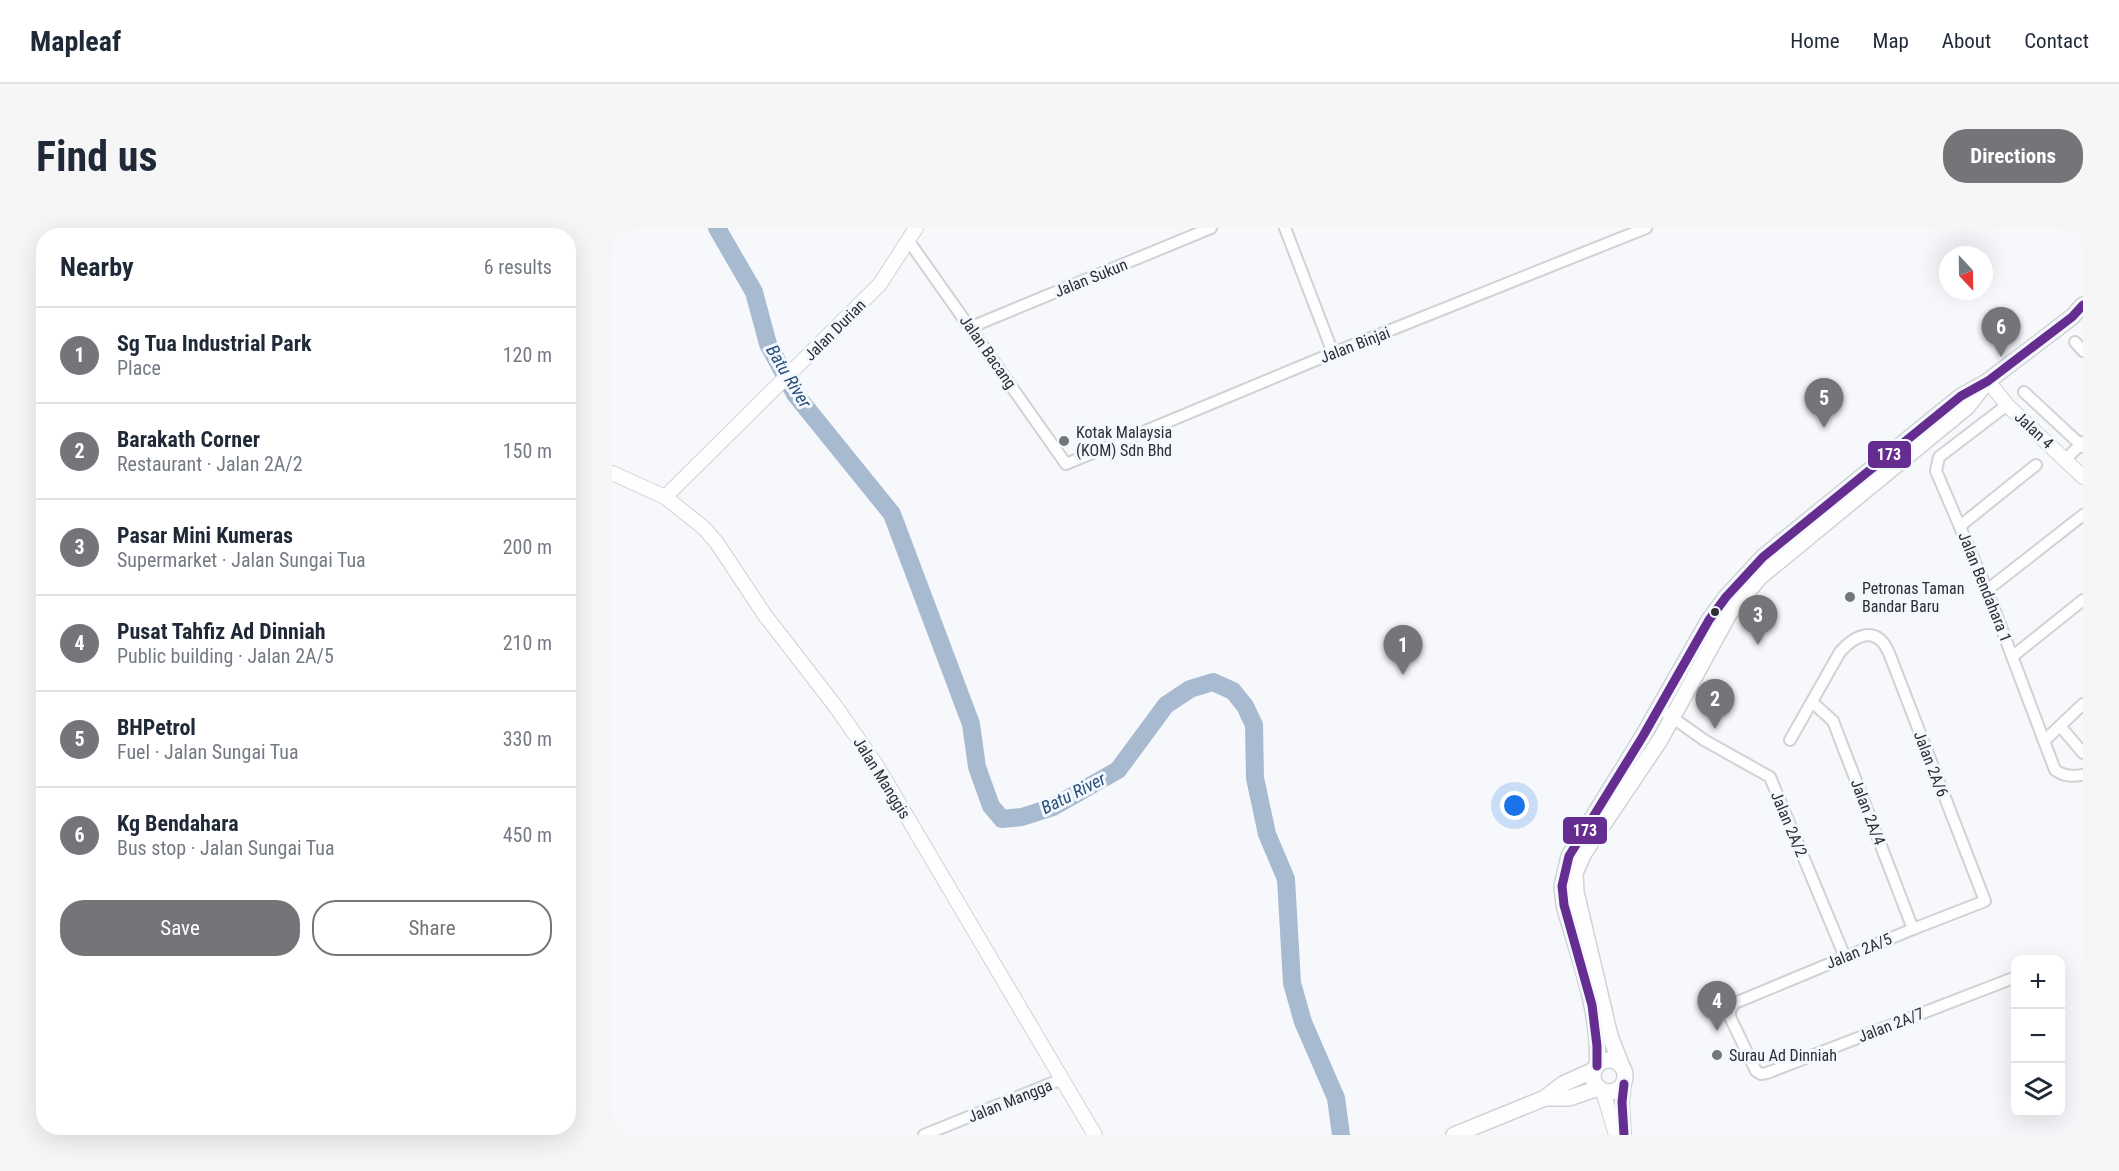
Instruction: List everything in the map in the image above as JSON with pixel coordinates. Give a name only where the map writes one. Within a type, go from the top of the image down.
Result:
[{"type":"main road","points":[[1545,1098],[1569,1098],[1601,1090],[1612,1092],[1624,1084],[1626,1073],[1610,1036],[1576,892],[1575,873],[1662,718],[1709,620],[1743,577],[1764,557],[1961,396],[1988,381],[2072,317],[2083,304]]},
{"type":"main road","points":[[1601,1090],[1594,1080],[1599,1040],[1564,905],[1562,886],[1569,856],[1662,718]]},
{"type":"main road","points":[[1454,1135],[1545,1098],[1563,1084],[1596,1068],[1606,1060],[1621,1064]]},
{"type":"street","name":"Jalan Durian","points":[[665,497],[880,284],[916,228]]},
{"type":"street","name":"Jalan Sukun","points":[[971,327],[1211,228]]},
{"type":"street","points":[[1285,228],[1333,353]]},
{"type":"street","name":"Jalan Binjai","points":[[1066,464],[1333,353],[1646,228]]},
{"type":"street","name":"Jalan Bacang","points":[[908,240],[1066,464]]},
{"type":"street","points":[[2075,342],[2083,351]]},
{"type":"street","name":"Jalan 4","points":[[1988,381],[2007,405],[2083,477]]},
{"type":"street","points":[[2024,392],[2082,445],[2066,459]]},
{"type":"street","name":"Jalan Bendahara 1","points":[[2007,405],[1939,458],[1936,471],[1987,590],[2055,770],[2068,777],[2083,776]]},
{"type":"street","points":[[1960,526],[2036,465]]},
{"type":"street","name":"Jalan Manggis","points":[[612,473],[665,497],[704,528],[717,543],[764,614],[836,707],[877,766],[1095,1135]]},
{"type":"street","points":[[1987,590],[2083,515]]},
{"type":"street","points":[[2013,656],[2082,604]]},
{"type":"street","name":"Jalan 2A/6","points":[[1812,702],[1840,652],[1852,641],[1869,634],[1879,639],[1889,653],[1984,901]]},
{"type":"street","points":[[1790,740],[1812,702]]},
{"type":"street","name":"Jalan 2A/4","points":[[1812,702],[1833,721],[1913,929]]},
{"type":"street","points":[[2044,741],[2083,704]]},
{"type":"street","name":"Jalan 2A/2","points":[[1662,718],[1690,731],[1770,777],[1845,957]]},
{"type":"street","points":[[2060,726],[2083,753]]},
{"type":"street","name":"Jalan 2A/5","points":[[1767,1073],[1761,1074],[1756,1071],[1730,1017],[1730,1010],[1735,1003],[1984,901]]},
{"type":"street","name":"Jalan 2A/7","points":[[1767,1073],[2011,979]]},
{"type":"street","name":"Jalan Mangga","points":[[924,1135],[1062,1079]]},
{"type":"street","points":[[1624,1084],[1622,1102],[1624,1135]]},
{"type":"street","points":[[1601,1090],[1616,1135]]},
{"type":"waterway","name":"Batu River","points":[[717,228],[754,292],[768,344],[795,394],[892,514],[971,724],[977,767],[991,806],[1002,819],[1022,817],[1053,807],[1118,770],[1166,705],[1190,689],[1213,682],[1233,691],[1245,706],[1254,725],[1255,778],[1267,834],[1286,879],[1292,983],[1303,1022],[1336,1098],[1341,1135]]},
{"type":"transit line","name":"173","points":[[1597,1066],[1592,1005],[1564,905],[1562,886],[1569,856],[1643,736],[1709,620],[1726,597],[1763,557],[1961,396],[1988,381],[2072,317],[2083,305]]},
{"type":"transit line","name":"173","points":[[1624,1084],[1622,1102],[1624,1135]]},
{"type":"place","name":"Kg Bendahara","points":[[2001,357]]},
{"type":"place","name":"BHPetrol","points":[[1824,428]]},
{"type":"place","name":"Kotak Malaysia (KOM) Sdn Bhd","points":[[1064,441]]},
{"type":"place","name":"Petronas Taman Bandar Baru","points":[[1850,597]]},
{"type":"place","name":"Pasar Mini Kumeras","points":[[1758,645]]},
{"type":"place","name":"Sg Tua Industrial Park","points":[[1403,675]]},
{"type":"place","name":"Barakath Corner","points":[[1715,729]]},
{"type":"place","name":"Pusat Tahfiz Ad Dinniah","points":[[1717,1031]]},
{"type":"place","name":"Surau Ad Dinniah","points":[[1717,1055]]}]
